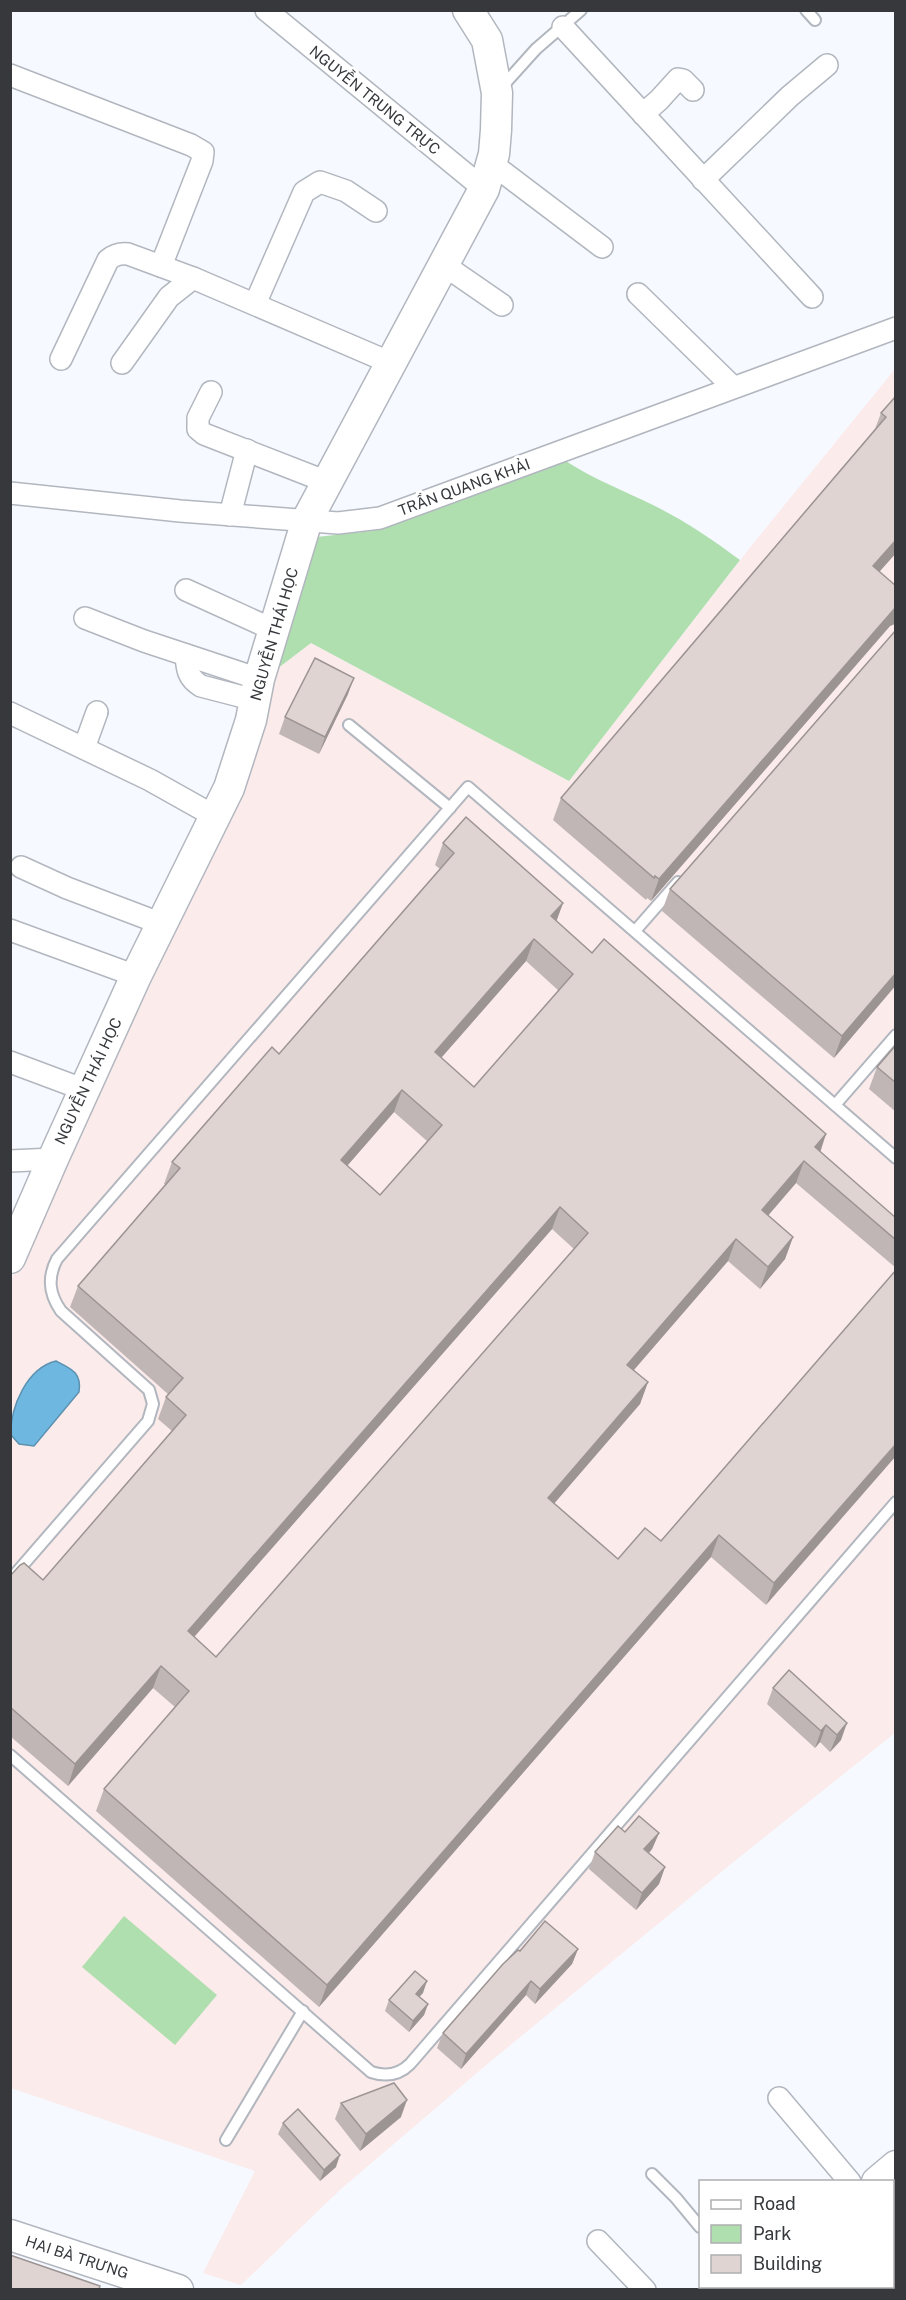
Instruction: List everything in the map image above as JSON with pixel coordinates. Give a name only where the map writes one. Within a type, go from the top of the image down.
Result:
[{"type":"street","name":"NGUYỄN TRUNG TRỰC","points":[[266,10],[488,176],[602,247]]},
{"type":"street","name":"NGUYỄN THÁI HỌC","points":[[10,1258],[136,976],[229,788],[251,720],[257,689],[307,520],[444,265],[488,176],[496,130],[496,93],[487,40],[468,10]]},
{"type":"street","points":[[563,27],[812,297]]},
{"type":"street","points":[[703,180],[782,103],[827,65]]},
{"type":"street","points":[[10,75],[191,145],[203,152],[202,161],[161,266]]},
{"type":"street","points":[[643,114],[678,79],[683,80],[693,90]]},
{"type":"street","points":[[255,304],[304,192],[320,182],[346,191],[376,211]]},
{"type":"street","points":[[61,359],[108,260],[121,253],[193,278],[391,363]]},
{"type":"street","points":[[444,265],[502,305]]},
{"type":"street","points":[[122,363],[169,297],[193,278]]},
{"type":"street","points":[[638,294],[733,387]]},
{"type":"street","name":"TRẦN QUANG KHẢI","points":[[10,493],[128,506],[339,523],[380,518],[896,328]]},
{"type":"street","points":[[211,392],[198,417],[198,429],[204,434],[327,482]]},
{"type":"street","points":[[230,515],[247,450]]},
{"type":"street","points":[[186,590],[274,630]]},
{"type":"street","points":[[85,618],[186,655],[257,689]]},
{"type":"street","points":[[10,712],[150,780],[216,817]]},
{"type":"street","points":[[84,748],[97,712]]},
{"type":"street","points":[[21,867],[67,888],[162,924]]},
{"type":"street","points":[[10,930],[136,976]]},
{"type":"street","points":[[10,1062],[85,1090]]},
{"type":"street","points":[[10,1161],[53,1159]]},
{"type":"street","points":[[779,2098],[849,2180]]},
{"type":"street","points":[[878,2180],[896,2166]]},
{"type":"street","name":"HAI BÀ TRƯNG","points":[[10,2235],[178,2289]]},
{"type":"street","points":[[598,2241],[645,2289]]},
{"type":"lane","points":[[496,93],[536,50],[582,10]]},
{"type":"lane","points":[[806,10],[815,20]]},
{"type":"lane","points":[[349,725],[450,808]]},
{"type":"lane","points":[[10,1580],[148,1421],[153,1410],[149,1390],[55,1303],[50,1283],[53,1266],[57,1259],[468,787],[896,1158]]},
{"type":"lane","points":[[635,931],[688,870]]},
{"type":"lane","points":[[835,1105],[896,1035]]},
{"type":"lane","points":[[10,1755],[371,2072],[391,2075],[405,2069],[896,1502]]},
{"type":"lane","points":[[226,2140],[303,2011]]},
{"type":"lane","points":[[652,2174],[699,2226]]},
{"type":"shaded area","points":[[895,369],[895,1733],[491,2061],[341,2189],[241,2285],[203,2273],[255,2171],[11,2088],[11,1280],[217,829],[273,672],[311,643],[569,781],[752,545]]},
{"type":"green space","points":[[564,460],[677,518],[740,560],[569,781],[311,643],[273,672],[307,538],[372,531]]},
{"type":"green space","points":[[124,1916],[217,1995],[175,2045],[82,1967]]},
{"type":"water","points":[[56,1361],[75,1372],[79,1380],[79,1392],[34,1446],[19,1444],[11,1435],[11,1424],[17,1401],[29,1380],[46,1365]]},
{"type":"building","points":[[896,396],[896,540],[873,566],[896,586],[896,607],[659,879],[655,876],[654,878],[561,798],[886,417],[881,413]]},
{"type":"building","points":[[896,630],[896,973],[842,1036],[670,889]]},
{"type":"building","points":[[315,658],[354,678],[325,737],[285,717]]},
{"type":"building","points":[[466,817],[563,903],[551,916],[592,953],[604,939],[826,1134],[815,1147],[896,1218],[896,1240],[804,1161],[762,1210],[793,1237],[768,1267],[736,1239],[627,1365],[648,1382],[548,1498],[618,1559],[645,1528],[661,1541],[896,1270],[896,1444],[774,1583],[719,1535],[327,1985],[104,1789],[189,1691],[161,1666],[75,1764],[10,1707],[10,1576],[24,1563],[43,1580],[186,1415],[166,1397],[183,1378],[78,1286],[180,1168],[172,1162],[272,1047],[279,1054],[454,853],[443,843]],"holes":[[[534,939],[573,974],[474,1087],[435,1052]],[[402,1090],[442,1125],[380,1195],[341,1160]],[[560,1207],[588,1233],[216,1657],[188,1631]]]},
{"type":"building","points":[[896,1045],[896,1083],[877,1067]]},
{"type":"building","points":[[789,1670],[847,1723],[837,1735],[826,1725],[821,1731],[773,1688]]},
{"type":"building","points":[[639,1816],[659,1833],[644,1849],[665,1867],[642,1893],[595,1852],[618,1826],[625,1832]]},
{"type":"building","points":[[545,1921],[578,1949],[540,1989],[531,1981],[466,2054],[443,2033],[503,1964],[518,1950],[520,1951]]},
{"type":"building","points":[[415,1971],[427,1981],[416,1994],[428,2004],[413,2021],[389,2000]]},
{"type":"building","points":[[394,2083],[407,2100],[366,2134],[341,2103]]},
{"type":"building","points":[[298,2109],[340,2155],[324,2170],[283,2123]]},
{"type":"building","points":[[10,2255],[100,2286],[99,2289],[10,2289]]}]
